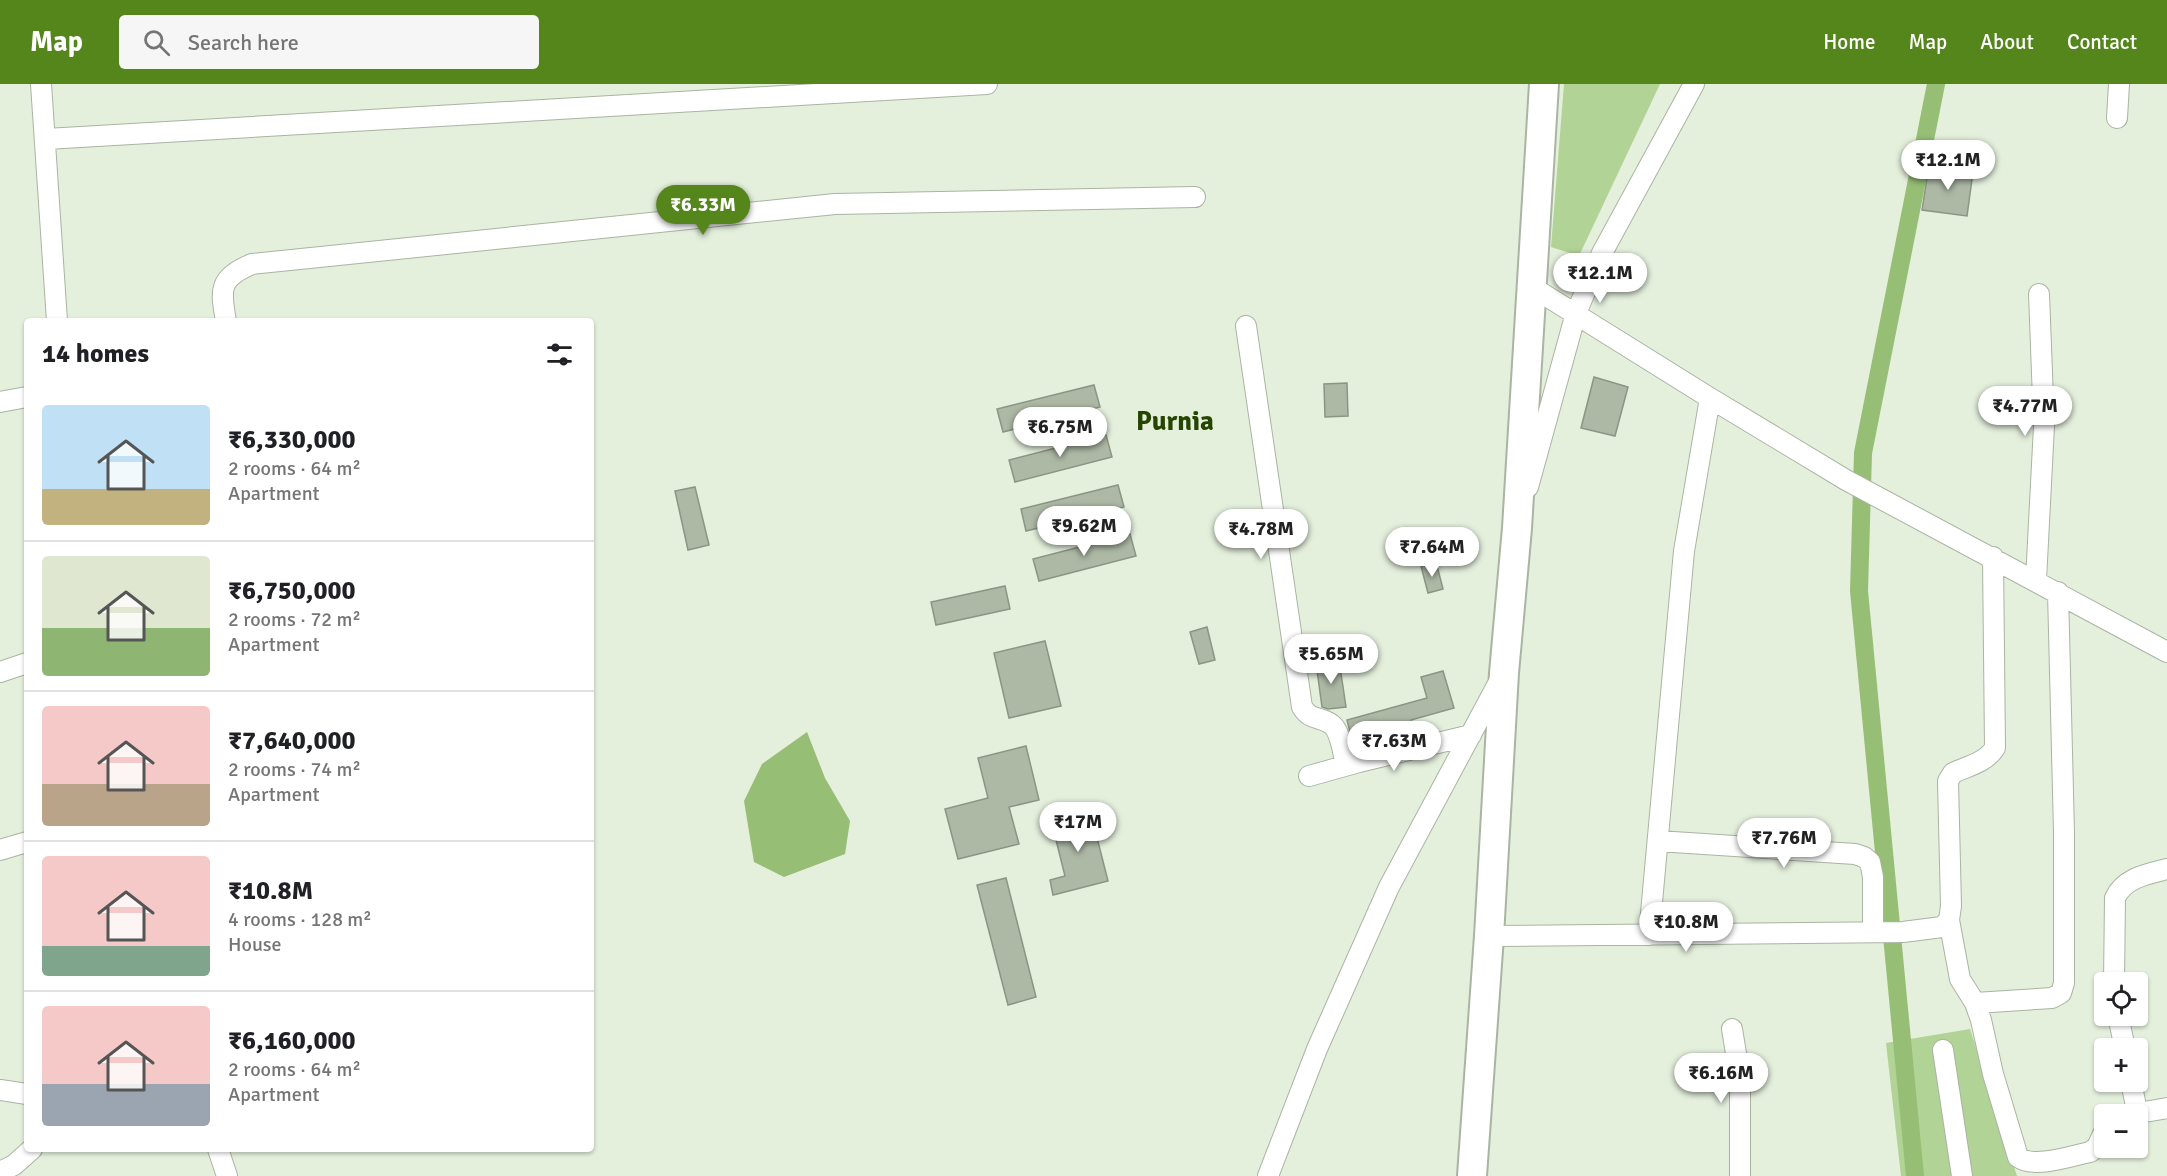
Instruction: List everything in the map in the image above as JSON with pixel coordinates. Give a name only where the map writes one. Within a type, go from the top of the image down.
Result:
[{"type":"highway","points":[[1472,1176],[1504,673],[1517,528],[1544,84]]},
{"type":"street","points":[[41,84],[57,318]]},
{"type":"street","points":[[46,139],[987,84]]},
{"type":"street","points":[[1517,528],[1576,313],[1602,253],[1694,84]]},
{"type":"street","points":[[2117,118],[2119,84]]},
{"type":"street","points":[[225,318],[222,298],[224,286],[235,271],[252,264],[835,204],[1195,197]]},
{"type":"street","points":[[1532,287],[1846,480],[2167,652]]},
{"type":"street","points":[[2036,580],[2044,426],[2039,294]]},
{"type":"street","points":[[1246,326],[1302,707],[1312,717],[1332,725],[1337,732],[1346,765]]},
{"type":"street","points":[[0,402],[24,398]]},
{"type":"street","points":[[1649,935],[1684,551],[1710,398]]},
{"type":"street","points":[[1993,557],[1995,748],[1990,755],[1979,762],[1953,772],[1948,781],[1951,906],[1949,920],[1960,979],[1975,1003],[1981,1020],[1993,1074],[2018,1157],[2035,1163],[2090,1152],[2094,1149]]},
{"type":"street","points":[[1975,1003],[2052,998],[2061,993],[2064,983],[2066,953],[2058,592]]},
{"type":"street","points":[[0,672],[24,664]]},
{"type":"street","points":[[1268,1176],[1317,1049],[1389,887],[1504,673]]},
{"type":"street","points":[[1309,776],[1471,735]]},
{"type":"street","points":[[1658,842],[1855,854],[1864,857],[1870,862],[1886,932]]},
{"type":"street","points":[[0,850],[24,843]]},
{"type":"street","points":[[2114,972],[2115,898],[2118,890],[2128,882],[2167,869]]},
{"type":"street","points":[[1489,936],[1886,932],[1942,927],[1949,920]]},
{"type":"street","points":[[1732,1029],[1740,1078],[1740,1176]]},
{"type":"street","points":[[1943,1050],[1962,1176]]},
{"type":"street","points":[[0,1090],[24,1094]]},
{"type":"street","points":[[2148,1111],[2167,1108]]},
{"type":"street","points":[[0,1172],[14,1165],[29,1152]]},
{"type":"street","points":[[219,1152],[227,1176]]},
{"type":"shaded area","points":[[1564,84],[1660,84],[1579,256],[1551,247]]},
{"type":"shaded area","points":[[807,732],[825,778],[850,821],[845,854],[784,877],[754,862],[744,801],[762,764]]},
{"type":"shaded area","points":[[1970,1029],[2017,1176],[1901,1176],[1886,1043]]},
{"type":"building","points":[[1929,165],[1973,172],[1967,216],[1922,210]]},
{"type":"building","points":[[1594,377],[1628,387],[1615,436],[1581,428]]},
{"type":"building","points":[[1347,383],[1348,416],[1325,417],[1324,384]]},
{"type":"building","points":[[1094,385],[1100,407],[1003,432],[997,409]]},
{"type":"building","points":[[1106,435],[1112,457],[1015,482],[1009,460]]},
{"type":"building","points":[[1118,485],[1124,507],[1026,531],[1021,509]]},
{"type":"building","points":[[695,487],[709,545],[688,550],[675,491]]},
{"type":"building","points":[[1130,534],[1136,556],[1039,581],[1033,559]]},
{"type":"building","points":[[1436,562],[1443,589],[1428,593],[1421,566]]},
{"type":"building","points":[[1005,586],[1010,609],[936,625],[931,602]]},
{"type":"building","points":[[1207,627],[1215,660],[1199,664],[1190,632]]},
{"type":"building","points":[[1045,641],[1061,706],[1009,718],[994,653]]},
{"type":"building","points":[[1339,660],[1346,707],[1328,709],[1322,707],[1316,663]]},
{"type":"building","points":[[1443,671],[1454,708],[1411,720],[1414,733],[1375,744],[1371,730],[1351,736],[1347,720],[1427,698],[1421,677]]},
{"type":"building","points":[[1026,746],[1039,800],[1009,807],[1019,844],[958,859],[945,809],[988,798],[978,758]]},
{"type":"building","points":[[1090,810],[1108,881],[1053,895],[1050,880],[1065,876],[1051,820]]},
{"type":"building","points":[[1006,878],[1036,997],[1008,1005],[977,885]]},
{"type":"waterway","points":[[1915,1176],[1859,591],[1863,453],[1936,84]]},
{"type":"district","name":"Purnia","points":[[1175,421]]}]
